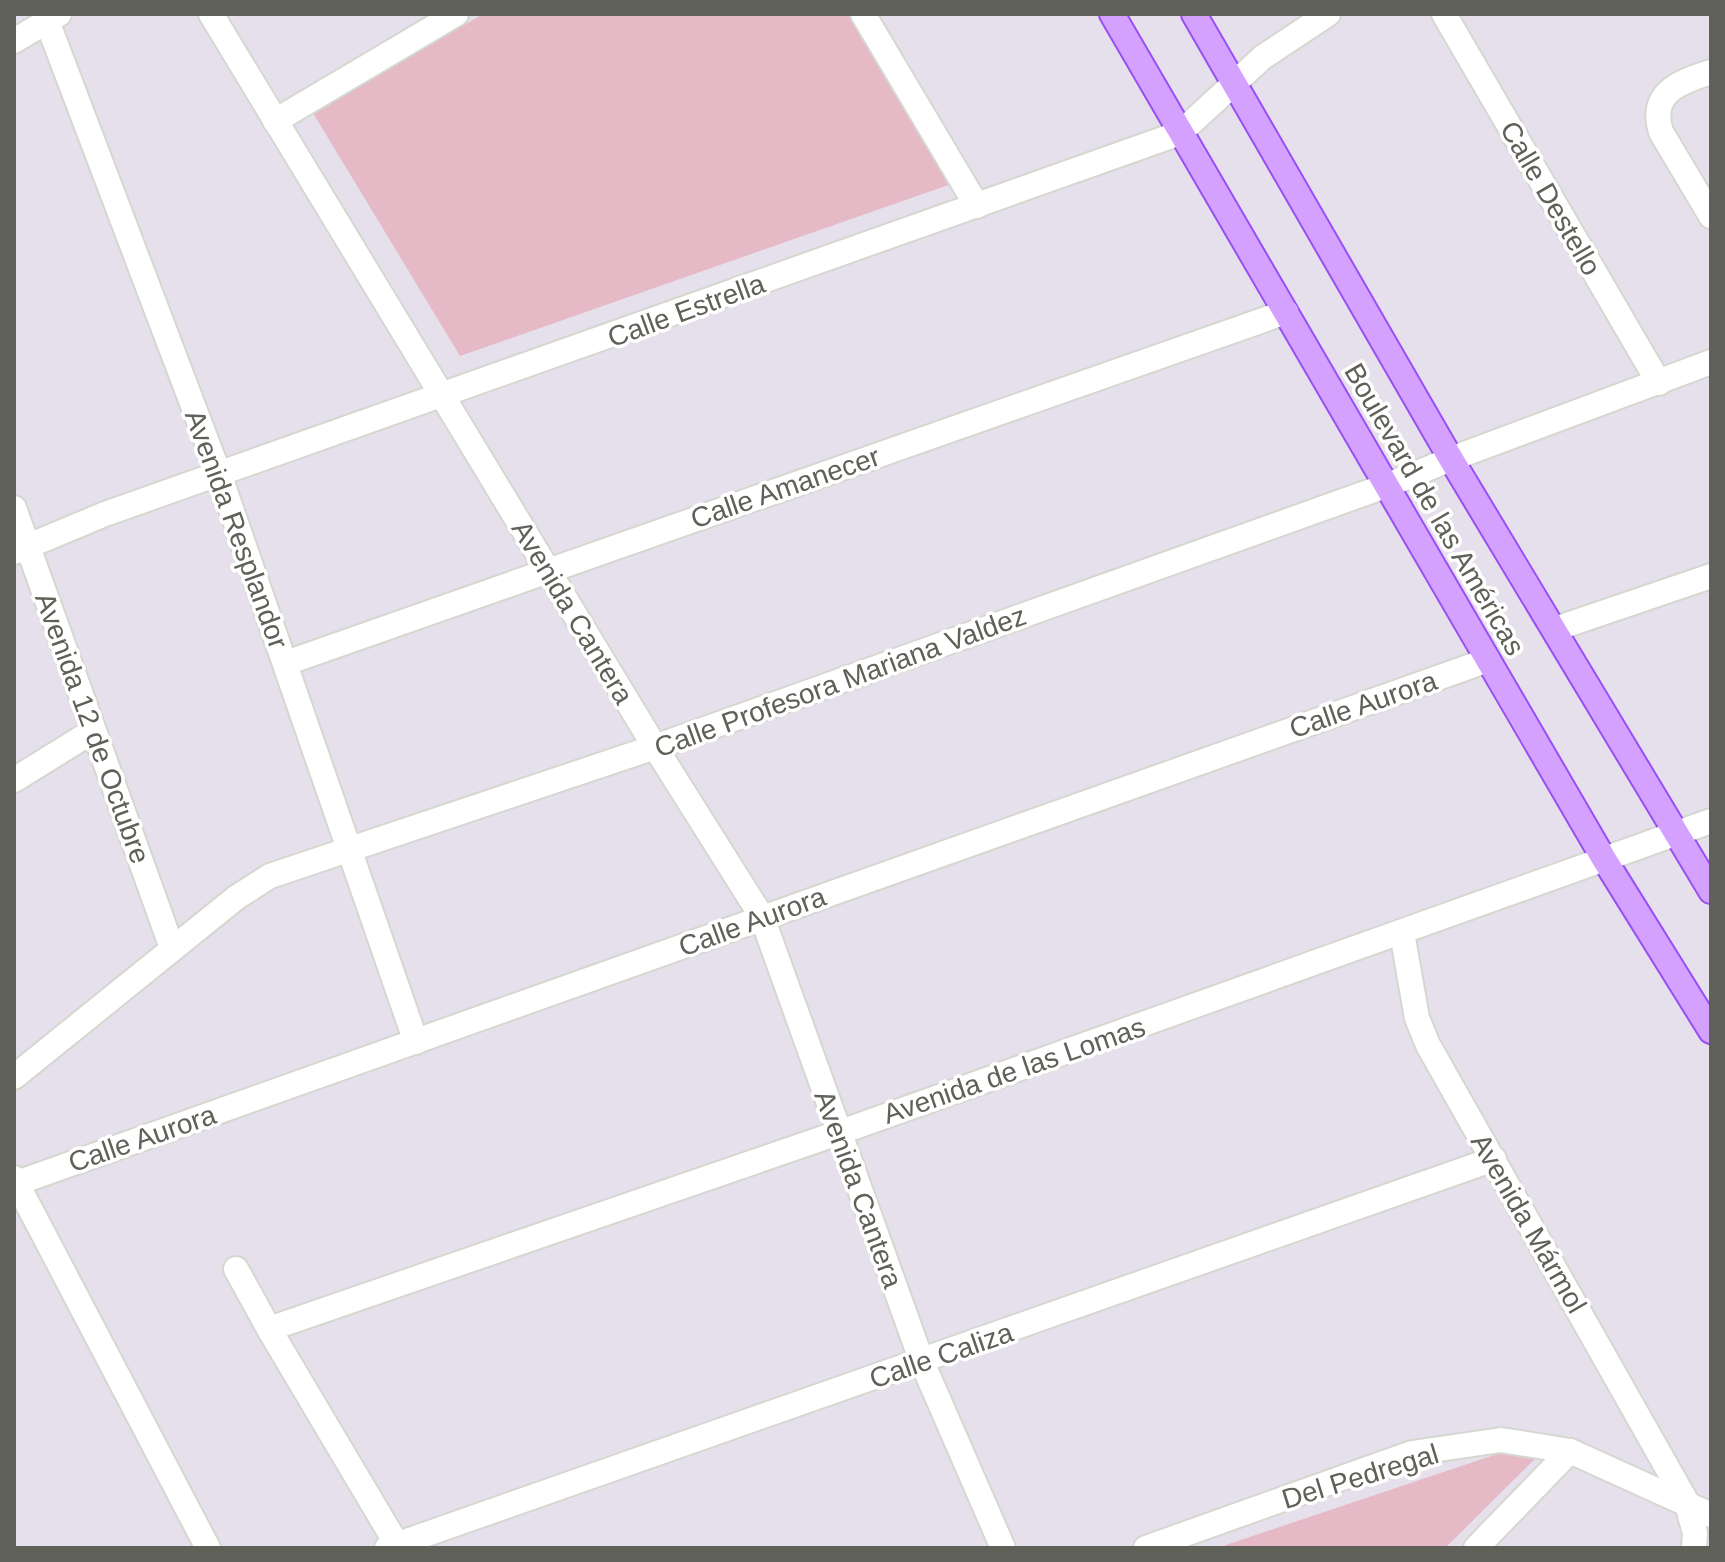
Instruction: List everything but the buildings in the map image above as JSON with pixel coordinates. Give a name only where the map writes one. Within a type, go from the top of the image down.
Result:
[{"type":"main road","name":"Boulevard de las Américas","points":[[1112,14],[1604,859],[1711,1031]]},
{"type":"main road","name":"Boulevard de las Américas","points":[[1194,14],[1451,459],[1711,891]]},
{"type":"street","name":"Avenida Cantera","points":[[211,14],[655,747],[762,917],[922,1362],[1003,1548]]},
{"type":"street","points":[[275,121],[456,14]]},
{"type":"street","points":[[863,14],[977,206]]},
{"type":"street","name":"Calle Estrella","points":[[21,548],[219,474],[1180,133],[1263,57],[1328,14]]},
{"type":"street","name":"Calle Destello","points":[[1444,14],[1659,383]]},
{"type":"street","points":[[14,41],[53,18]]},
{"type":"street","name":"Avenida Resplandor","points":[[53,18],[286,663],[416,1042]]},
{"type":"street","points":[[1711,72],[1689,79],[1671,90],[1661,101],[1657,119],[1661,132],[1711,216]]},
{"type":"street","name":"Calle Amanecer","points":[[286,663],[1286,312]]},
{"type":"street","name":"Calle Profesora Mariana Valdez","points":[[14,1077],[172,948],[237,897],[270,876],[655,747],[1388,485],[1711,362]]},
{"type":"street","name":"Avenida 12 de Octubre","points":[[14,508],[21,548],[93,731],[172,948]]},
{"type":"street","points":[[1555,629],[1711,576]]},
{"type":"street","name":"Calle Aurora","points":[[16,1180],[416,1042],[1488,660]]},
{"type":"street","points":[[14,780],[93,731]]},
{"type":"street","name":"Avenida de las Lomas","points":[[269,1329],[838,1133],[1711,821]]},
{"type":"street","name":"Avenida Mármol","points":[[1402,933],[1417,1018],[1428,1045],[1686,1501]]},
{"type":"street","name":"Calle Caliza","points":[[394,1547],[1494,1159]]},
{"type":"street","points":[[16,1180],[208,1548]]},
{"type":"street","points":[[236,1269],[394,1547]]},
{"type":"street","name":"Del Pedregal","points":[[1146,1548],[1412,1453],[1501,1440],[1570,1451],[1686,1501],[1711,1515]]},
{"type":"street","points":[[1476,1548],[1570,1451]]},
{"type":"street","points":[[1686,1501],[1695,1533],[1694,1548]]},
{"type":"shaded area","points":[[483,14],[855,14],[954,183],[460,356],[313,113]]},
{"type":"shaded area","points":[[1509,1450],[1538,1456],[1445,1548],[1217,1548]]}]
